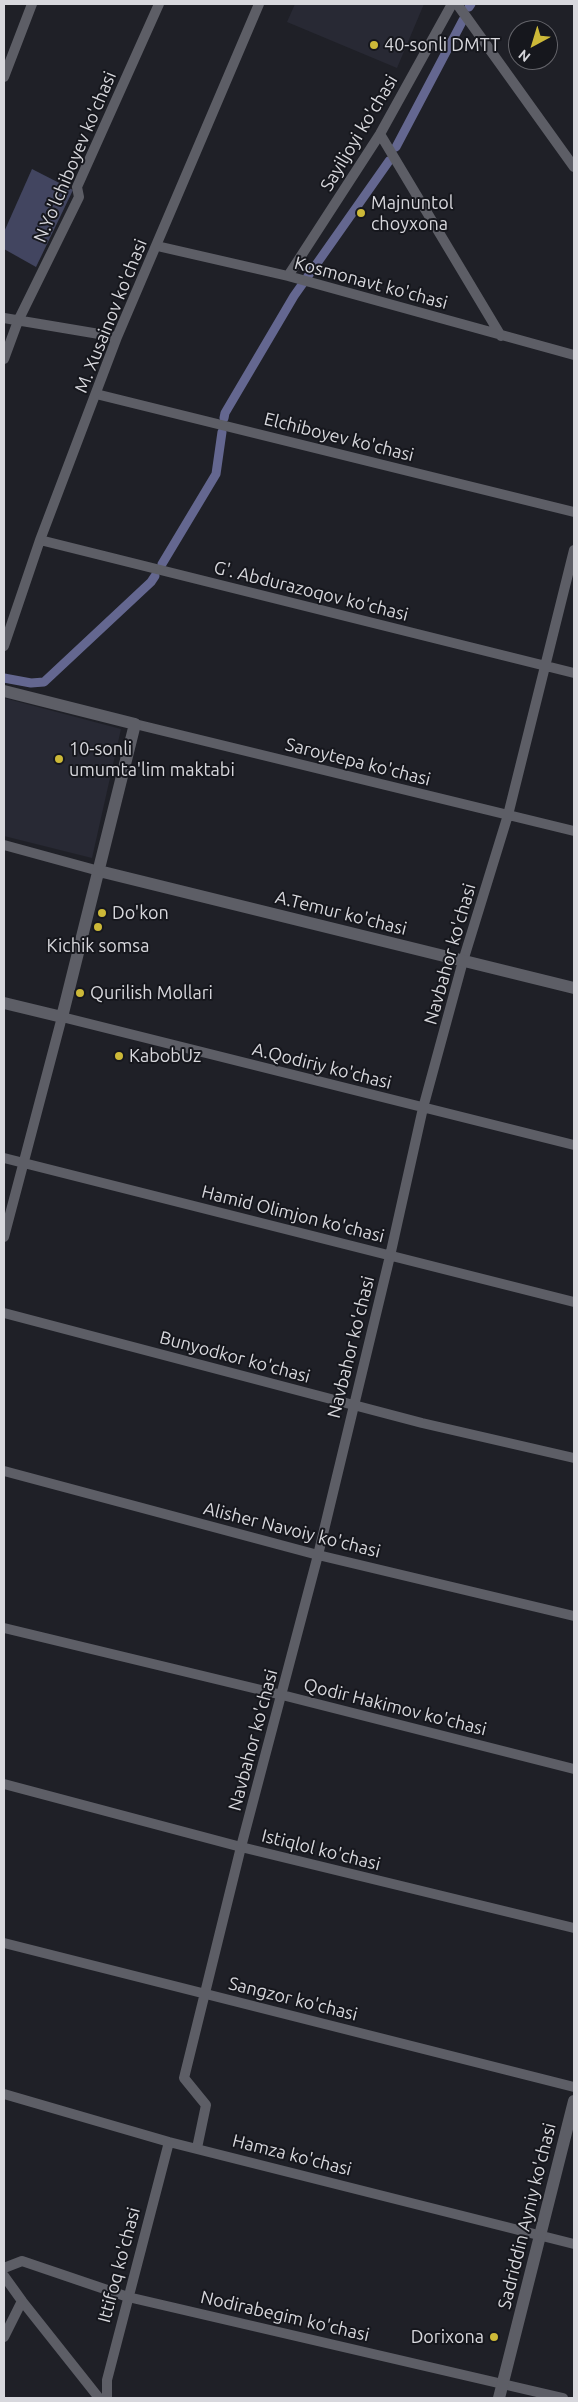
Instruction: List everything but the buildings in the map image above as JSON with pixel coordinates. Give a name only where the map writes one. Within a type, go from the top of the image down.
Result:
[{"type":"main road","points":[[4,691],[135,724],[62,1017],[4,1004]]},
{"type":"main road","name":"A.Temur ko'chasi","points":[[99,871],[574,988]]},
{"type":"main road","name":"Sadriddin Ayniy ko'chasi","points":[[499,2398],[574,2101]]},
{"type":"street","points":[[4,77],[32,4]]},
{"type":"street","name":"N.Yo'lchiboyev ko'chasi","points":[[18,321],[79,197],[77,187],[159,4]]},
{"type":"street","name":"M. Xusainov ko'chasi","points":[[4,646],[40,540],[117,337],[259,4]]},
{"type":"street","name":"Sayiljoyi ko'chasi","points":[[288,276],[380,134],[452,4]]},
{"type":"street","points":[[457,4],[574,167]]},
{"type":"street","points":[[380,134],[501,336]]},
{"type":"street","name":"Kosmonavt ko'chasi","points":[[157,246],[288,276],[574,355]]},
{"type":"street","points":[[4,318],[117,337]]},
{"type":"street","points":[[4,359],[18,321]]},
{"type":"street","name":"Elchiboyev ko'chasi","points":[[96,394],[574,512]]},
{"type":"street","name":"G'. Abdurazoqov ko'chasi","points":[[40,540],[574,673]]},
{"type":"street","name":"Navbahor ko'chasi","points":[[197,2148],[206,2105],[184,2078],[318,1554],[390,1256],[423,1108],[463,961],[508,815],[574,550]]},
{"type":"street","name":"Saroytepa ko'chasi","points":[[135,724],[574,831]]},
{"type":"street","points":[[4,844],[99,871]]},
{"type":"street","points":[[4,1237],[62,1017]]},
{"type":"street","name":"A.Qodiriy ko'chasi","points":[[62,1017],[574,1145]]},
{"type":"street","name":"Hamid Olimjon ko'chasi","points":[[4,1158],[574,1302]]},
{"type":"street","name":"Bunyodkor ko'chasi","points":[[4,1313],[354,1406],[574,1458]]},
{"type":"street","name":"Alisher Navoiy ko'chasi","points":[[4,1471],[318,1554],[574,1616]]},
{"type":"street","name":"Qodir Hakimov ko'chasi","points":[[4,1628],[282,1695],[574,1769]]},
{"type":"street","name":"Istiqlol ko'chasi","points":[[4,1784],[242,1847],[574,1928]]},
{"type":"street","name":"Sangzor ko'chasi","points":[[4,1943],[574,2087]]},
{"type":"street","name":"Hamza ko'chasi","points":[[4,2094],[169,2142],[574,2244]]},
{"type":"street","name":"Ittifoq ko'chasi","points":[[107,2398],[107,2380],[169,2142]]},
{"type":"street","name":"Nodirabegim ko'chasi","points":[[4,2268],[22,2261],[128,2297],[563,2398]]},
{"type":"street","points":[[4,2276],[99,2398]]},
{"type":"street","points":[[4,2336],[22,2301]]},
{"type":"shaded area","name":"40-sonli DMTT","points":[[295,4],[424,4],[397,68],[287,22]]},
{"type":"shaded area","points":[[32,169],[73,190],[36,267],[4,249],[4,232]]},
{"type":"shaded area","name":"10-sonli umumta'lim maktabi","points":[[4,698],[121,729],[92,858],[4,836]]},
{"type":"waterway","points":[[396,147],[463,20]]},
{"type":"waterway","points":[[224,418],[225,413],[294,296],[389,161]]},
{"type":"waterway","points":[[162,564],[216,474],[222,432]]},
{"type":"waterway","points":[[4,678],[31,683],[44,682],[151,582],[155,576]]},
{"type":"place","name":"40-sonli DMTT","points":[[374,45]]},
{"type":"place","name":"Majnuntol choyxona","points":[[361,213]]},
{"type":"place","name":"10-sonli umumta'lim maktabi","points":[[59,759]]},
{"type":"place","name":"Do'kon","points":[[102,913]]},
{"type":"place","name":"Kichik somsa","points":[[98,927]]},
{"type":"place","name":"Qurilish Mollari","points":[[80,993]]},
{"type":"place","name":"KabobUz","points":[[119,1056]]},
{"type":"place","name":"Dorixona","points":[[494,2337]]}]
